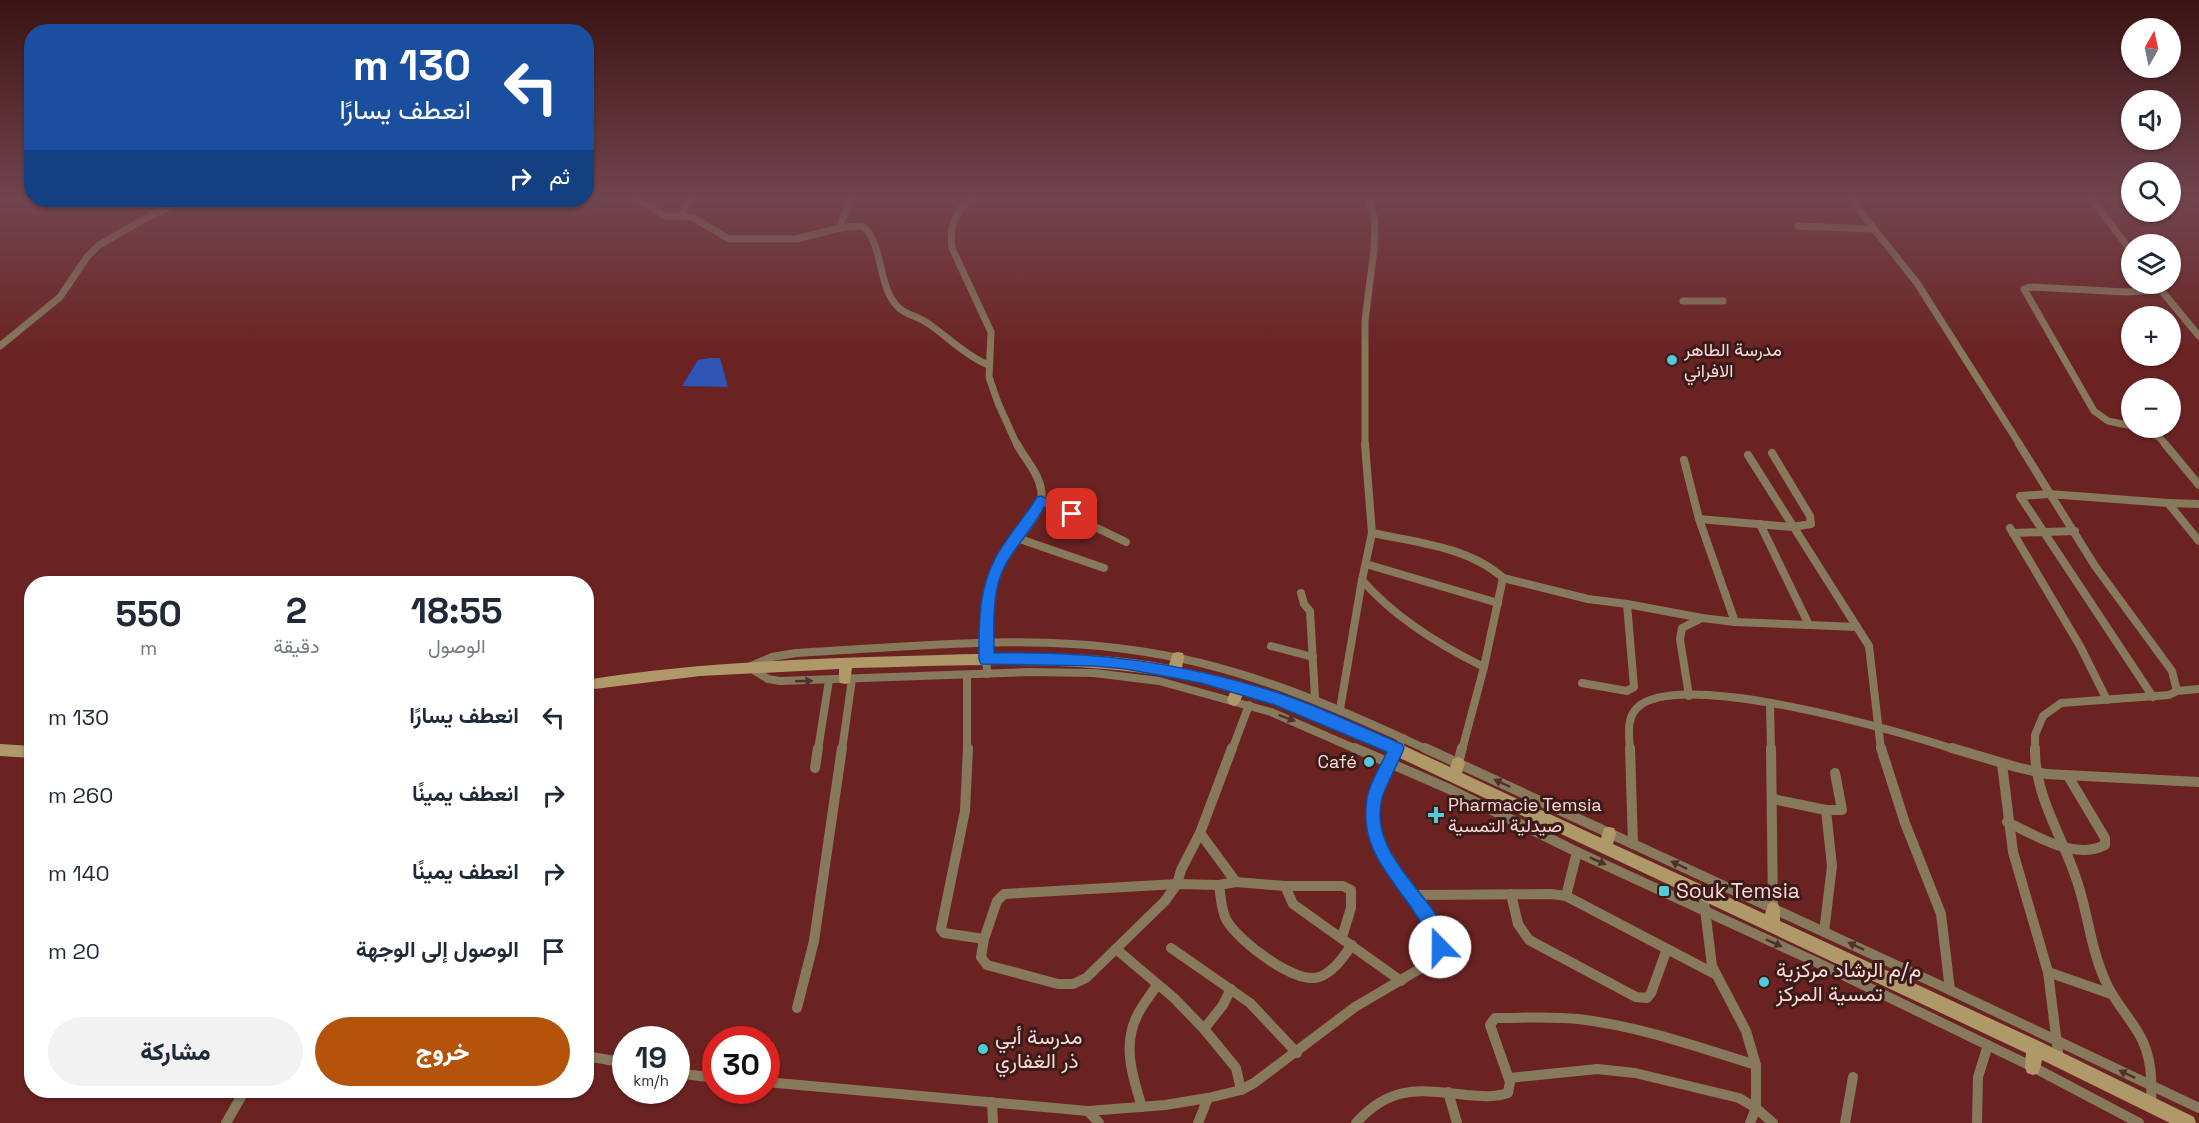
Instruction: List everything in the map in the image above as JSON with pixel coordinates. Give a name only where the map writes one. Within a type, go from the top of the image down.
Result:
[{"type":"main road","points":[[594,684],[660,674],[749,667],[846,664],[987,667],[1082,660],[1176,664],[1400,743],[1456,769],[1605,848],[2035,1048],[2188,1123]]},
{"type":"main road","points":[[846,664],[849,679]]},
{"type":"main road","points":[[0,750],[24,752]]},
{"type":"main road","points":[[1605,848],[1609,833]]},
{"type":"main road","points":[[1772,925],[1773,909]]},
{"type":"main road","points":[[2033,1067],[2035,1048]]},
{"type":"street","points":[[0,346],[60,297],[95,249]]},
{"type":"street","points":[[874,249],[877,264],[899,309],[923,320],[951,345],[986,364]]},
{"type":"street","points":[[955,249],[958,265],[991,334],[986,364],[991,383],[1016,441],[1041,489],[1041,501],[1036,512],[1001,560],[994,577],[986,608],[987,667]]},
{"type":"street","points":[[1340,709],[1372,532],[1365,473],[1365,321],[1374,249]]},
{"type":"street","points":[[1890,249],[1917,283],[1953,337],[2095,566],[2172,671],[2177,691]]},
{"type":"street","points":[[2121,292],[2030,287],[2024,289],[2094,411],[2108,422],[2121,424]]},
{"type":"street","points":[[2164,294],[2199,336]]},
{"type":"street","points":[[1683,301],[1723,301]]},
{"type":"street","points":[[2160,438],[2199,485]]},
{"type":"street","points":[[1699,519],[1792,527],[1811,524],[1812,521],[1772,453]]},
{"type":"street","points":[[1748,454],[1869,646],[1876,725],[1905,823],[1941,914],[1950,990]]},
{"type":"street","points":[[1684,460],[1699,519],[1735,622]]},
{"type":"street","points":[[2153,697],[2020,496],[2049,494],[2199,504]]},
{"type":"street","points":[[1041,501],[1126,542]]},
{"type":"street","points":[[2168,503],[2199,541]]},
{"type":"street","points":[[1760,524],[1809,625]]},
{"type":"street","points":[[2075,531],[2045,533],[2012,531],[2080,646],[2107,700]]},
{"type":"street","points":[[1372,532],[1430,545],[1465,557],[1496,569],[1503,578],[1588,599],[1735,622],[1857,627]]},
{"type":"street","points":[[1017,538],[1104,568]]},
{"type":"street","points":[[1366,564],[1498,603]]},
{"type":"street","points":[[1503,578],[1484,667],[1456,769],[1609,833],[2199,1108]]},
{"type":"street","points":[[1362,580],[1408,620],[1469,660],[1484,667]]},
{"type":"street","points":[[1301,593],[1304,604],[1310,611],[1316,698]]},
{"type":"street","points":[[1582,683],[1628,691],[1634,687],[1627,604]]},
{"type":"street","points":[[1689,696],[1680,632],[1686,625],[1702,618]]},
{"type":"street","points":[[749,667],[784,654],[986,644],[1061,643],[1127,649],[1176,664]]},
{"type":"street","points":[[1271,646],[1313,657]]},
{"type":"street","points":[[749,667],[768,679],[780,681],[967,675],[987,667],[1235,686],[1316,698],[1400,743],[1389,762],[1375,797],[1373,821],[1385,859],[1434,928],[1440,951],[1434,960],[1355,1007],[1266,1075],[1241,1090],[1208,1098],[1142,1107],[1088,1111],[780,1083]]},
{"type":"street","points":[[967,675],[969,712],[965,811],[941,929],[944,933],[984,939]]},
{"type":"street","points":[[797,1008],[814,941],[849,679]]},
{"type":"street","points":[[815,768],[830,680]]},
{"type":"street","points":[[1235,686],[1249,705],[1297,722],[1389,762],[1988,1045],[2139,1123]]},
{"type":"street","points":[[2151,1105],[2152,1070],[2144,1041],[2111,994],[2099,964],[2075,875],[2043,796],[2037,772],[2035,737],[2039,720],[2045,712],[2061,703],[2153,697],[2199,689]]},
{"type":"street","points":[[1633,844],[1629,721],[1632,712],[1651,700],[1689,696],[1770,704],[1876,725],[2002,764],[2037,772],[2068,776],[2199,782]]},
{"type":"street","points":[[1770,704],[1773,909]]},
{"type":"street","points":[[1249,705],[1200,832],[1177,884],[1165,901],[1086,978],[1068,985],[1026,977],[987,965],[981,957],[984,939],[997,901],[1004,894],[1177,884],[1219,885],[1236,882],[1347,887],[1352,895],[1352,908],[1342,937]]},
{"type":"street","points":[[2002,764],[2007,822],[2013,852],[2048,972],[2059,1060]]},
{"type":"street","points":[[1773,799],[1826,810],[1842,810],[1835,773]]},
{"type":"street","points":[[2007,822],[2063,847],[2089,852],[2105,845],[2105,838],[2068,776]]},
{"type":"street","points":[[1824,932],[1832,866],[1826,810]]},
{"type":"street","points":[[1200,832],[1236,882]]},
{"type":"street","points":[[1566,896],[1577,852]]},
{"type":"street","points":[[1219,885],[1225,915],[1236,932],[1288,971],[1305,978],[1317,978],[1336,965],[1352,945]]},
{"type":"street","points":[[1285,886],[1293,904],[1401,981]]},
{"type":"street","points":[[1703,893],[1709,952],[1715,974],[1746,1031],[1756,1065],[1756,1108],[1750,1123]]},
{"type":"street","points":[[1510,894],[1520,929],[1529,940],[1629,995],[1644,999],[1650,996],[1667,949]]},
{"type":"street","points":[[1411,895],[1566,896],[1715,974]]},
{"type":"street","points":[[1116,948],[1174,998],[1204,1029],[1236,1068],[1241,1090]]},
{"type":"street","points":[[1171,948],[1231,989],[1266,1017],[1297,1053]]},
{"type":"street","points":[[2048,972],[2111,994]]},
{"type":"street","points":[[1142,1107],[1134,1078],[1130,1037],[1136,1018],[1157,985]]},
{"type":"street","points":[[1204,1029],[1223,1005],[1231,989]]},
{"type":"street","points":[[1356,1123],[1374,1104],[1401,1091],[1413,1089],[1482,1096],[1503,1095],[1509,1090],[1509,1078],[1490,1024],[1495,1018],[1556,1018],[1600,1022],[1663,1037],[1756,1065]]},
{"type":"street","points":[[1977,1123],[1978,1077],[1988,1045]]},
{"type":"street","points":[[594,1057],[612,1061]]},
{"type":"street","points":[[1509,1078],[1556,1072],[1617,1070],[1746,1101],[1773,1123]]},
{"type":"street","points":[[1845,1123],[1853,1077]]},
{"type":"street","points":[[1448,1092],[1457,1123]]},
{"type":"street","points":[[226,1123],[240,1098]]},
{"type":"street","points":[[1198,1123],[1208,1098]]},
{"type":"street","points":[[992,1102],[993,1123]]},
{"type":"street","points":[[1088,1111],[1099,1123]]},
{"type":"water","points":[[720,358],[728,387],[682,386],[698,360]]},
{"type":"place","name":"مدرسة الطاهر الافراني","points":[[1672,360]]},
{"type":"place","name":"Café","points":[[1369,762]]},
{"type":"place","name":"Pharmacie Temsia صيدلية التمسية","points":[[1436,815]]},
{"type":"place","name":"Souk Temsia","points":[[1664,891]]},
{"type":"place","name":"م/م الرشاد مركزية تمسية المركز","points":[[1764,982]]},
{"type":"place","name":"مدرسة أبي ذر الغفاري","points":[[983,1049]]},
{"type":"route","points":[[1072,514],[1041,501],[1031,520],[1001,560],[986,608],[986,659],[1094,660],[1126,663],[1201,677],[1278,699],[1397,748],[1375,797],[1373,821],[1376,836],[1385,859],[1434,928],[1440,947]]}]
